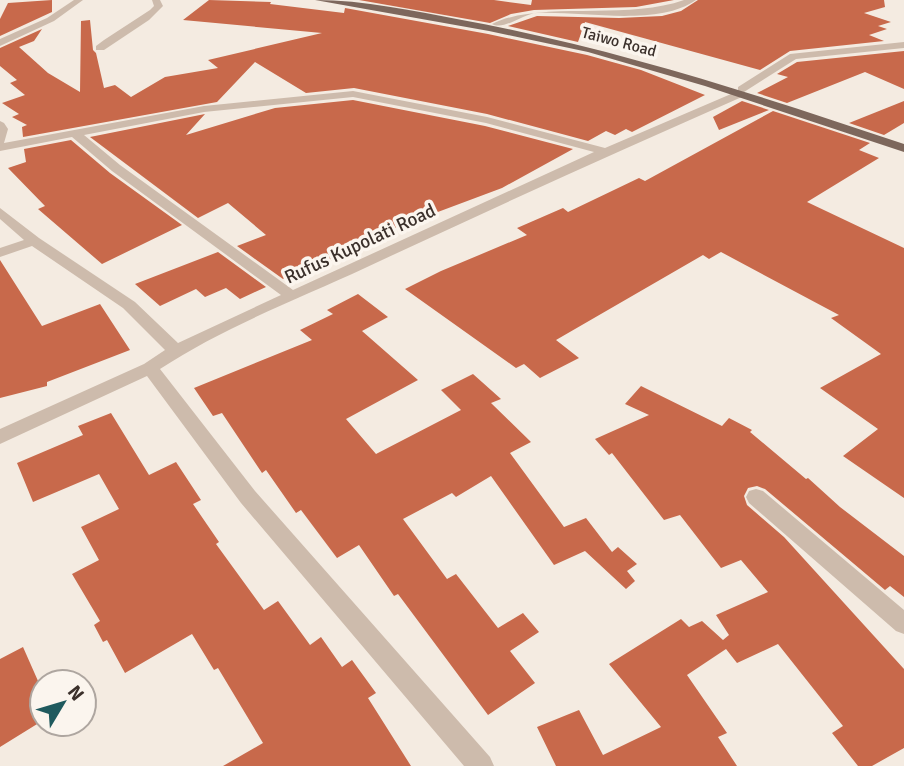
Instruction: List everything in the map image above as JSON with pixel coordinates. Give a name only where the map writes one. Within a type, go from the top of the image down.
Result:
[{"type":"main road","name":"Taiwo Road","points":[[318,0],[430,16],[546,40],[741,92],[904,148]]},
{"type":"main road","name":"Taiwo Road","points":[[351,0],[497,24],[604,49],[904,142]]},
{"type":"street","points":[[0,43],[20,32],[49,23],[66,13],[79,0]]},
{"type":"street","points":[[100,48],[116,34],[153,13],[159,6],[156,0]]},
{"type":"street","points":[[497,24],[532,10],[637,12],[667,9],[692,0]]},
{"type":"street","points":[[0,32],[20,32]]},
{"type":"street","name":"Rufus Kupolati Road","points":[[0,437],[150,368],[176,351],[292,296],[741,92],[775,66],[794,57],[904,45]]},
{"type":"street","points":[[0,147],[204,109],[353,94],[487,120],[607,152]]},
{"type":"street","points":[[0,125],[0,140]]},
{"type":"street","points":[[74,133],[116,168],[292,296]]},
{"type":"street","points":[[0,212],[34,241],[129,305],[176,351]]},
{"type":"street","points":[[0,253],[34,241]]},
{"type":"street","points":[[150,368],[248,497],[481,766]]},
{"type":"street","points":[[756,497],[904,624]]},
{"type":"building","points":[[52,0],[52,12],[0,36],[0,19],[8,3]]},
{"type":"building","points":[[209,0],[271,2],[270,4],[344,13],[345,8],[488,34],[587,55],[641,70],[705,95],[632,132],[626,129],[615,135],[606,131],[588,141],[487,114],[354,88],[306,93],[255,62],[217,102],[23,137],[22,127],[27,125],[12,117],[19,114],[2,103],[25,95],[10,83],[17,80],[0,66],[0,48],[42,29],[34,41],[19,47],[48,73],[80,92],[81,21],[90,20],[93,50],[104,88],[115,85],[131,97],[165,77],[218,68],[208,60],[322,33],[183,20]]},
{"type":"building","points":[[359,0],[494,0],[531,5],[532,0],[674,0],[636,7],[534,10],[511,14],[490,23]]},
{"type":"building","points":[[698,0],[884,0],[885,7],[864,13],[891,22],[878,26],[887,29],[869,35],[884,41],[790,51],[760,70],[585,22],[578,42],[508,26],[537,16],[662,16],[681,11]]},
{"type":"building","points":[[904,51],[904,89],[865,72],[787,103],[757,93],[788,77],[777,74],[797,62]]},
{"type":"building","points":[[353,100],[485,126],[573,149],[502,188],[387,231],[391,234],[354,249],[357,251],[283,279],[237,246],[266,235],[228,203],[198,218],[90,137],[205,114],[186,135],[275,108]]},
{"type":"building","points":[[742,101],[769,110],[719,130],[713,117]]},
{"type":"building","points":[[904,101],[904,123],[884,135],[849,123]]},
{"type":"building","points":[[773,111],[870,143],[859,150],[879,158],[807,202],[904,248],[904,498],[843,456],[878,429],[820,388],[881,354],[831,318],[839,315],[721,252],[709,259],[703,255],[556,340],[579,358],[540,378],[524,364],[516,368],[405,289],[527,235],[517,228],[563,208],[568,212],[639,178],[645,181]]},
{"type":"building","points":[[71,140],[110,173],[182,225],[102,264],[38,209],[45,206],[8,168],[26,162],[24,149]]},
{"type":"building","points":[[218,252],[266,287],[240,299],[226,288],[205,297],[196,289],[160,306],[135,284]]},
{"type":"building","points":[[0,260],[42,326],[100,304],[130,350],[47,382],[47,386],[0,398]]},
{"type":"building","points":[[358,294],[388,317],[362,331],[418,380],[346,419],[376,454],[461,410],[441,390],[473,374],[501,399],[491,403],[531,442],[510,453],[564,527],[586,518],[612,552],[618,547],[637,564],[627,571],[635,581],[626,589],[585,551],[554,565],[491,476],[456,497],[452,493],[403,519],[447,579],[456,574],[498,628],[523,613],[539,632],[510,651],[535,683],[488,715],[398,594],[394,596],[359,545],[337,558],[301,510],[296,513],[266,470],[262,473],[222,413],[213,416],[194,388],[312,340],[300,330],[333,314],[327,310]]},
{"type":"building","points":[[641,386],[722,426],[729,418],[752,430],[750,432],[806,479],[904,556],[904,597],[890,586],[885,590],[765,489],[757,486],[748,488],[744,496],[747,505],[784,537],[904,669],[904,748],[872,766],[858,766],[832,733],[843,726],[778,644],[737,663],[726,649],[687,675],[727,733],[718,737],[737,766],[556,766],[537,727],[579,710],[603,755],[661,727],[609,664],[681,619],[689,627],[702,621],[723,640],[729,635],[716,615],[768,592],[741,560],[721,568],[680,515],[664,520],[612,453],[609,455],[595,439],[649,415],[625,404]]},
{"type":"building","points":[[111,413],[149,475],[176,462],[201,500],[193,504],[219,542],[216,544],[264,610],[278,601],[310,645],[321,637],[342,667],[352,660],[376,693],[368,698],[411,766],[223,766],[263,743],[218,668],[214,670],[192,634],[125,673],[107,640],[103,642],[94,625],[100,621],[72,574],[99,560],[81,527],[119,509],[99,474],[33,502],[17,463],[83,435],[78,426]]},
{"type":"building","points":[[23,647],[32,668],[28,668],[28,730],[0,747],[0,659]]}]
